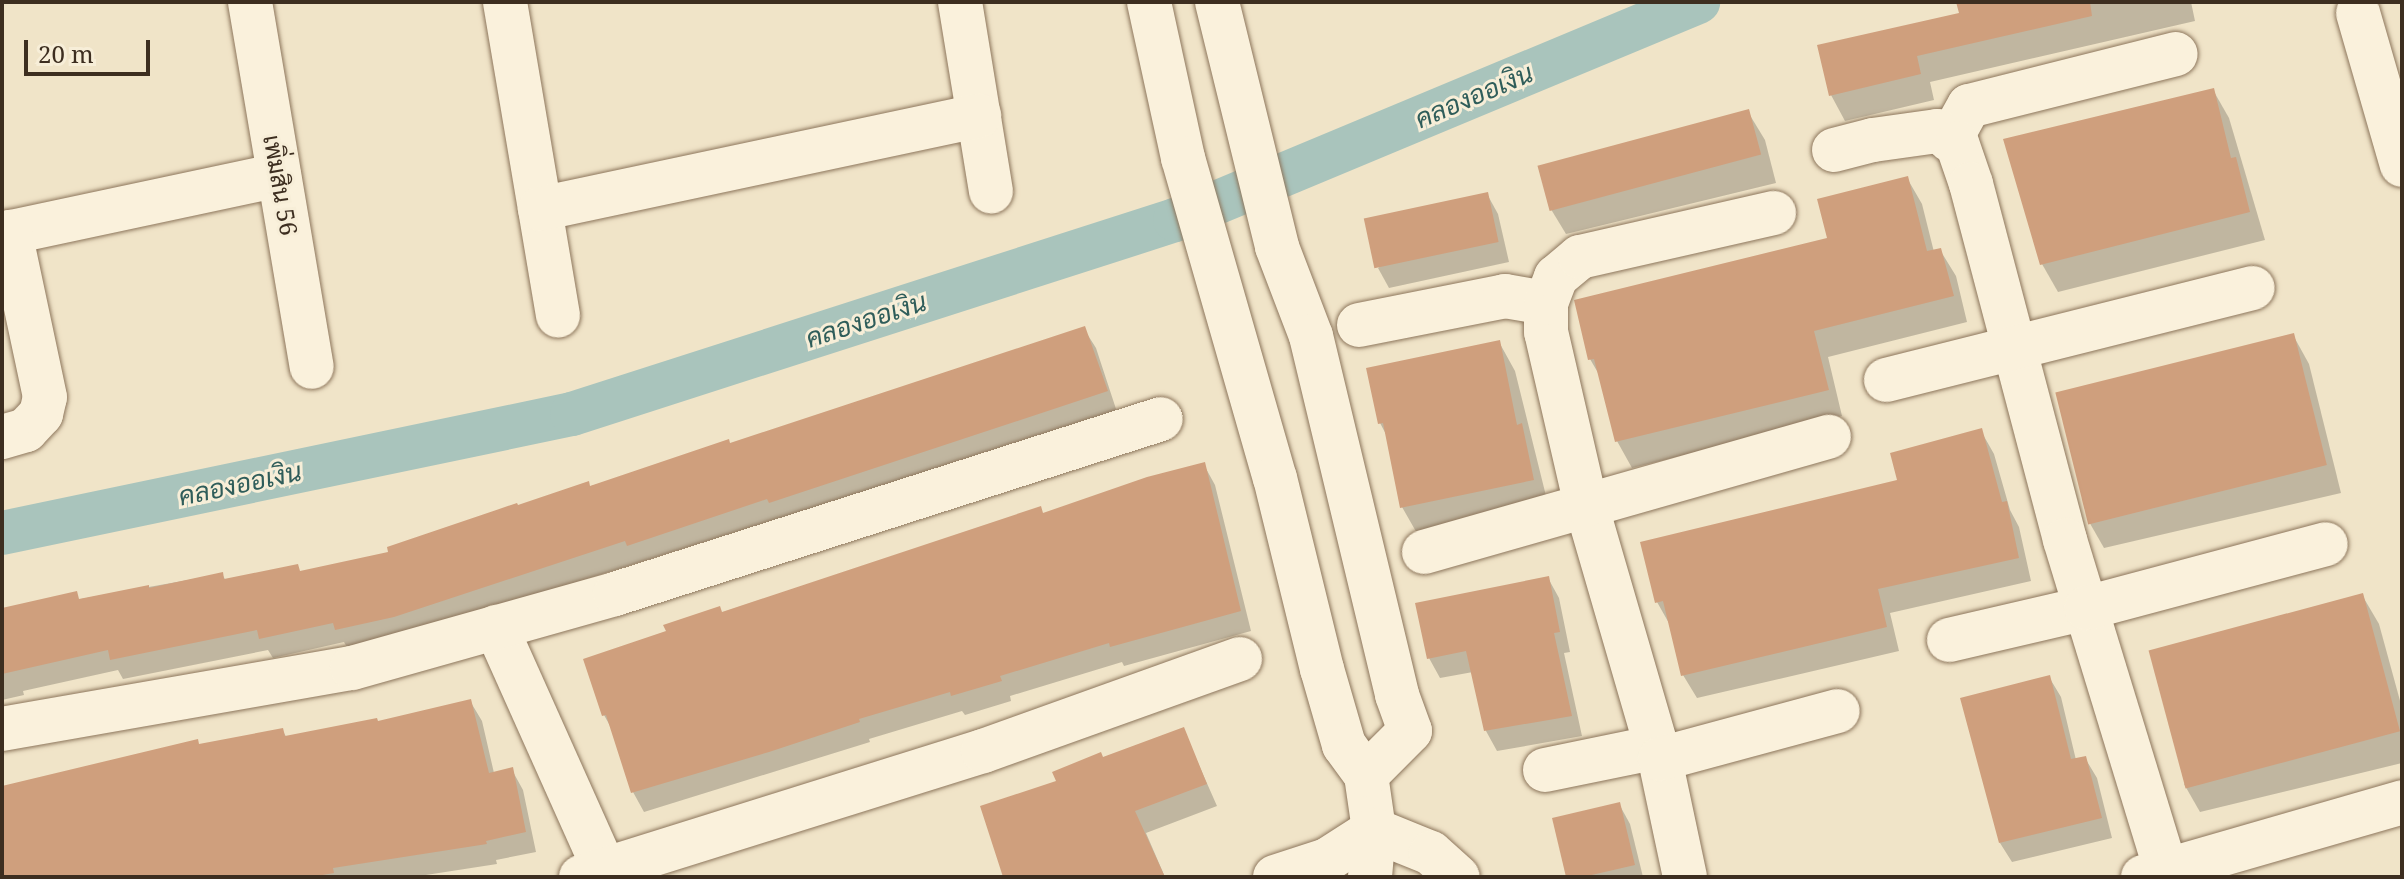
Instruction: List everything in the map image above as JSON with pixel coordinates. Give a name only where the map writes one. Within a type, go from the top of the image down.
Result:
[{"type":"street","name":"เพิ่มสิน 56","points":[[250,2],[312,367]]},
{"type":"street","points":[[505,2],[558,316]]},
{"type":"street","points":[[960,2],[991,191]]},
{"type":"street","points":[[1149,2],[1183,158],[1275,478],[1344,745],[1366,775],[1374,830],[1370,877]]},
{"type":"street","points":[[1217,2],[1277,247],[1311,336],[1397,695],[1410,731],[1366,775]]},
{"type":"street","points":[[2358,13],[2402,165]]},
{"type":"street","points":[[1950,140],[1969,106],[2176,54]]},
{"type":"street","points":[[540,209],[979,116]]},
{"type":"street","points":[[1834,150],[1873,140],[1937,131],[1957,143],[1971,184],[2159,875],[2402,802]]},
{"type":"street","points":[[2,437],[26,430],[41,414],[45,397],[6,233],[279,175]]},
{"type":"street","points":[[1685,877],[1659,753],[1586,505],[1546,332],[1546,303],[1556,277],[1580,257],[1774,213]]},
{"type":"street","points":[[1886,380],[2253,288]]},
{"type":"street","points":[[1359,325],[1505,296],[1546,303]]},
{"type":"street","points":[[2,729],[352,668],[615,594],[1161,419]]},
{"type":"street","points":[[1424,552],[1829,437]]},
{"type":"street","points":[[1949,640],[2086,608],[2326,544]]},
{"type":"street","points":[[496,627],[598,875],[983,751],[1240,659]]},
{"type":"street","points":[[1545,770],[1659,753],[1838,711]]},
{"type":"street","points":[[1275,877],[1327,860],[1374,830]]},
{"type":"street","points":[[1374,830],[1431,853],[1458,877]]},
{"type":"building","points":[[1956,2],[2090,2],[2092,16],[1917,56],[1921,74],[1829,96],[1817,45],[1959,13]]},
{"type":"building","points":[[2214,88],[2231,158],[2236,157],[2250,212],[2040,265],[2003,139]]},
{"type":"building","points":[[1749,109],[1761,154],[1550,211],[1537,166]]},
{"type":"building","points":[[1908,176],[1927,251],[1941,248],[1954,296],[1814,331],[1829,390],[1615,442],[1594,359],[1588,360],[1574,300],[1827,238],[1817,199]]},
{"type":"building","points":[[1488,192],[1499,242],[1374,268],[1364,218]]},
{"type":"building","points":[[1085,326],[1108,391],[769,503],[767,499],[627,546],[625,541],[394,617],[335,630],[333,623],[259,639],[257,630],[110,660],[108,650],[2,674],[2,608],[77,591],[79,599],[223,572],[224,579],[298,564],[300,571],[388,552],[387,547],[517,503],[589,481],[590,486],[729,439],[730,443]]},
{"type":"building","points":[[2294,333],[2327,465],[2088,524],[2055,393]]},
{"type":"building","points":[[1500,340],[1517,425],[1522,423],[1534,480],[1400,508],[1383,423],[1378,424],[1366,368]]},
{"type":"building","points":[[1982,428],[2002,502],[2007,501],[2019,558],[1878,589],[1887,627],[1681,676],[1663,601],[1655,603],[1640,542],[1897,480],[1890,453]]},
{"type":"building","points":[[1205,462],[1241,611],[1110,647],[1109,643],[1000,676],[1002,681],[951,696],[950,692],[859,719],[860,722],[769,752],[631,793],[606,715],[602,716],[583,659],[666,631],[663,625],[720,606],[722,612],[1041,506],[1043,513],[1147,477]]},
{"type":"building","points":[[1549,576],[1560,632],[1554,633],[1572,716],[1484,731],[1466,651],[1427,659],[1415,603]]},
{"type":"building","points":[[2363,593],[2400,731],[2186,789],[2149,650]]},
{"type":"building","points":[[2050,675],[2071,759],[2086,756],[2102,818],[1999,843],[1960,698]]},
{"type":"building","points":[[471,699],[489,773],[513,767],[526,832],[486,841],[487,844],[333,868],[334,873],[311,877],[2,877],[2,786],[198,739],[199,744],[283,728],[285,736],[377,718],[378,721]]},
{"type":"building","points":[[1184,727],[1207,784],[1135,811],[1165,877],[1003,877],[980,806],[1056,781],[1052,772],[1101,752],[1103,757]]},
{"type":"building","points":[[1620,802],[1635,865],[1583,877],[1566,877],[1552,818]]},
{"type":"waterway","name":"คลองออเงิน","points":[[2,533],[572,414],[1175,220],[1698,2]]}]
